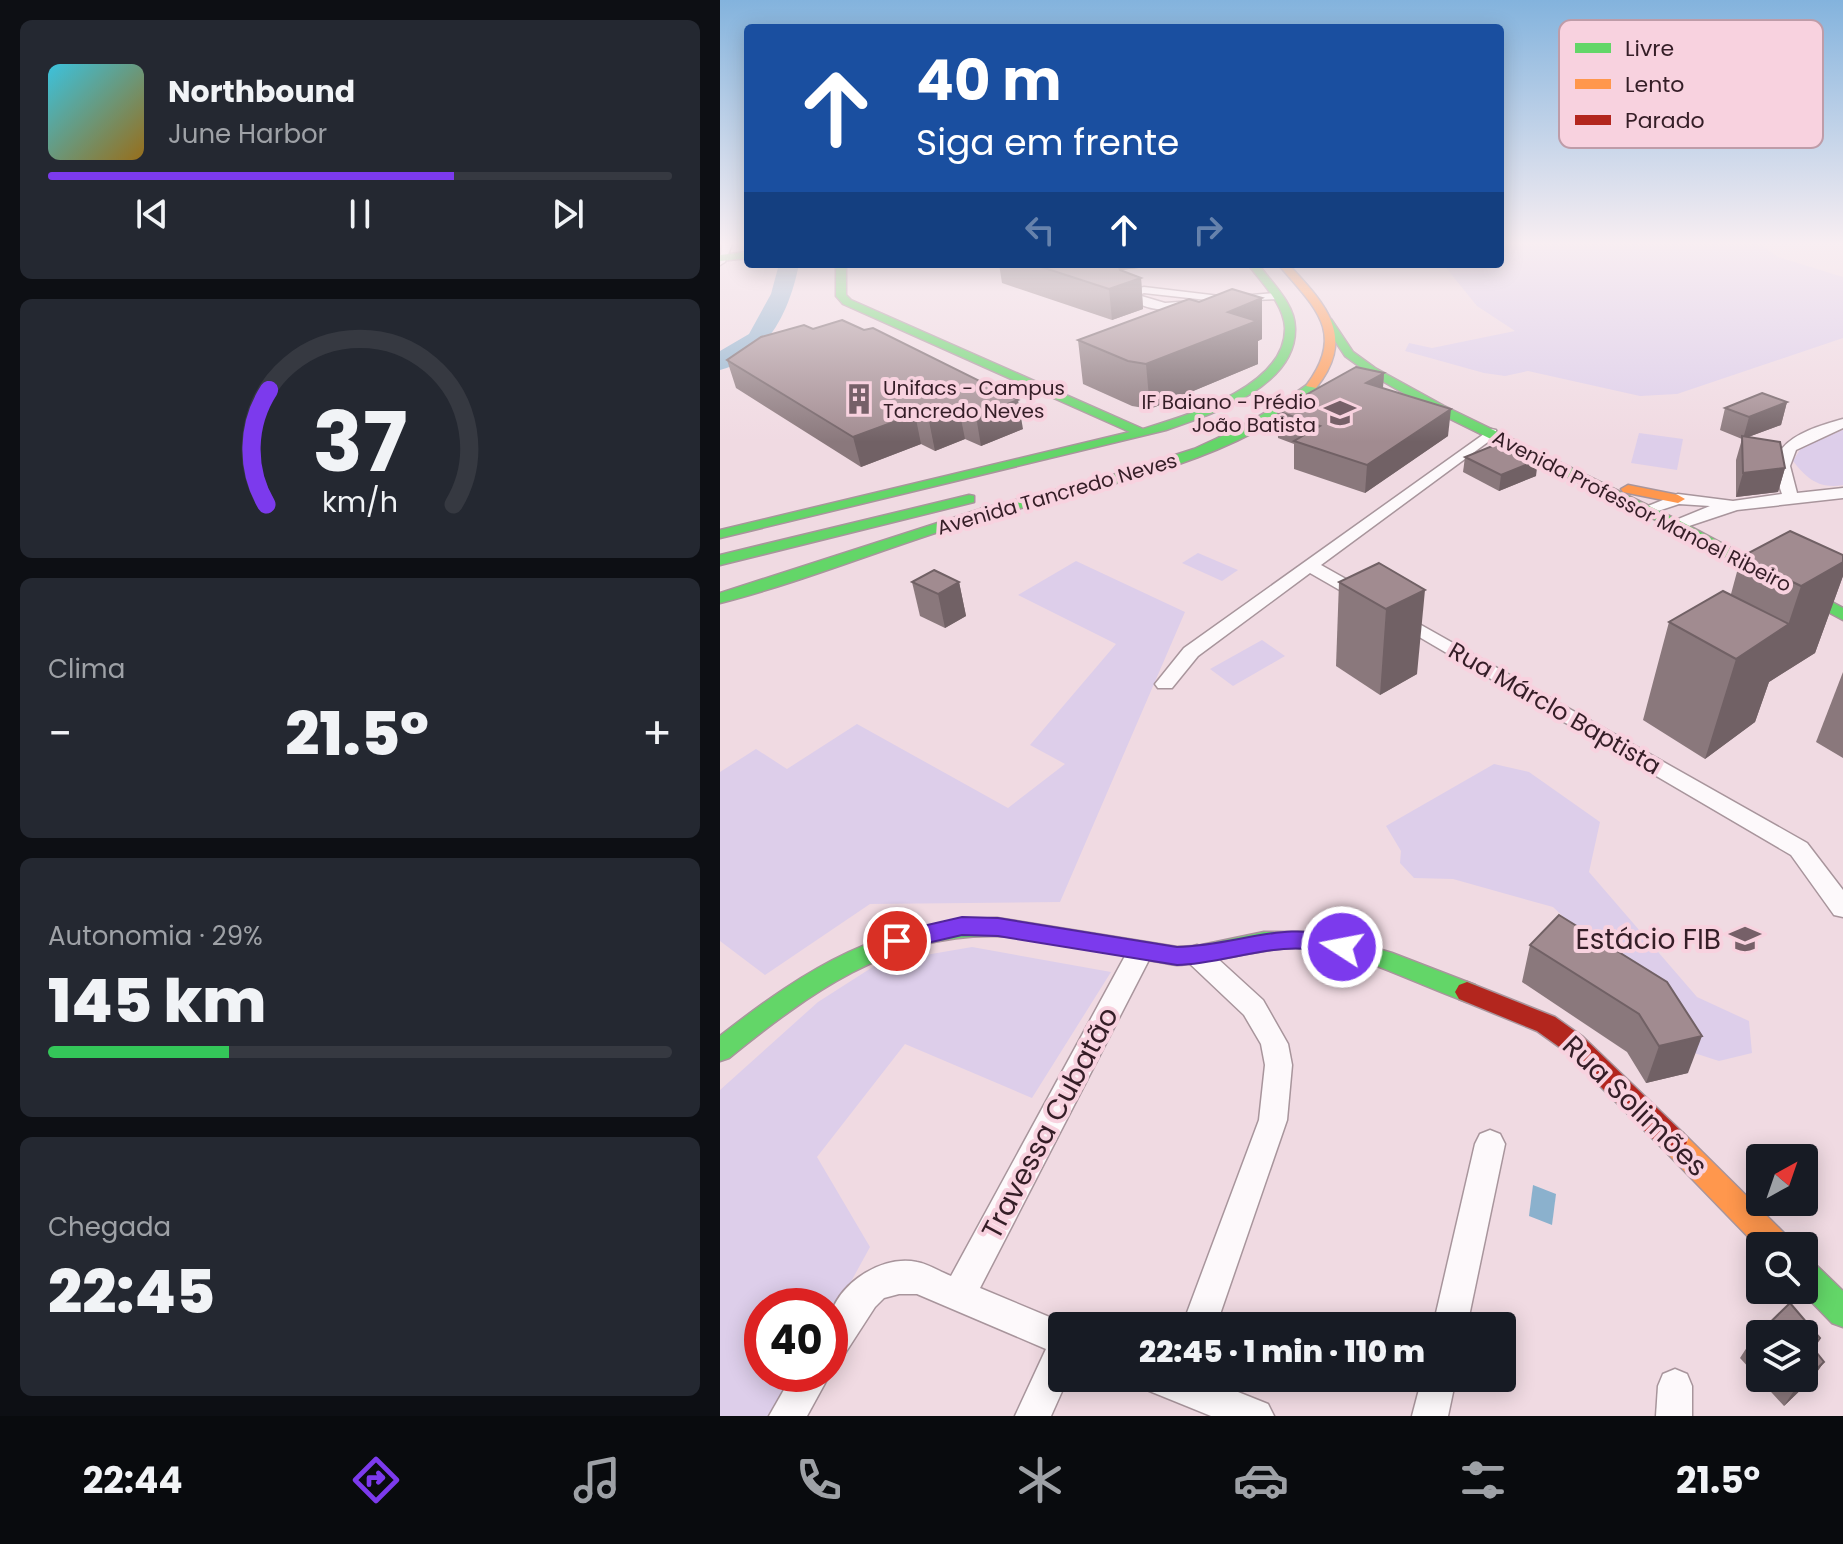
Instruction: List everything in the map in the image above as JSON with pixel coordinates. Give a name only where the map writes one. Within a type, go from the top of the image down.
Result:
[{"type":"street","points":[[865,310],[1142,433]]},
{"type":"street","name":"Avenida Tancredo Neves","points":[[720,534],[1142,433],[1203,412],[1236,396],[1276,368],[1290,342],[1291,331],[1282,310]]},
{"type":"street","points":[[1321,310],[1327,321]]},
{"type":"street","name":"Avenida Tancredo Neves","points":[[720,598],[976,515],[1179,459],[1257,425],[1307,391],[1324,373],[1331,358],[1327,321]]},
{"type":"street","name":"Avenida Tancredo Neves","points":[[720,560],[1073,474],[1201,434],[1241,416],[1291,383],[1308,365],[1327,321]]},
{"type":"street","name":"Avenida Professor Manoel Ribeiro","points":[[1327,321],[1356,361],[1440,409],[1677,525],[1843,615]]},
{"type":"street","name":"Avenida Professor Manoel Ribeiro","points":[[1307,391],[1344,384],[1381,388],[1440,409]]},
{"type":"street","points":[[1791,500],[1783,464],[1785,454],[1804,440],[1843,423]]},
{"type":"street","points":[[1165,684],[1191,652],[1491,433]]},
{"type":"street","points":[[1583,477],[1678,499],[1742,504]]},
{"type":"street","points":[[1677,525],[1712,510],[1742,504],[1843,493]]},
{"type":"street","points":[[1646,510],[1678,499]]},
{"type":"street","points":[[720,578],[976,515]]},
{"type":"street","name":"Rua Márclo Baptista","points":[[1311,566],[1799,849],[1843,908]]},
{"type":"street","name":"Rua Solimões","points":[[720,1050],[825,970],[870,949],[925,932],[962,926],[998,927],[1140,952],[1197,955],[1264,941],[1321,941],[1384,959],[1546,1024],[1609,1076],[1763,1232]]},
{"type":"street","name":"Travessa Cubatão","points":[[959,1295],[1140,952]]},
{"type":"street","points":[[1197,955],[1247,998],[1267,1025],[1278,1054],[1281,1088],[1273,1120],[1204,1312]]},
{"type":"street","points":[[1453,1312],[1490,1144]]},
{"type":"street","points":[[848,1318],[877,1281],[894,1276],[917,1278],[1048,1333]]},
{"type":"street","points":[[1818,1287],[1843,1312]]},
{"type":"street","points":[[1033,1416],[1048,1383]]},
{"type":"street","points":[[787,1416],[802,1392]]},
{"type":"street","points":[[1199,1392],[1256,1416]]},
{"type":"street","points":[[1430,1416],[1436,1392]]},
{"type":"shaded area","points":[[1483,310],[1843,310],[1843,338],[1677,394],[1640,396],[1528,371],[1505,376],[1484,373],[1405,351],[1409,343],[1432,348],[1515,331]]},
{"type":"shaded area","points":[[1843,430],[1843,485],[1820,484],[1803,473],[1793,461],[1801,448]]},
{"type":"shaded area","points":[[1639,433],[1683,439],[1677,470],[1631,463]]},
{"type":"shaded area","points":[[1198,553],[1238,570],[1222,581],[1182,563]]},
{"type":"shaded area","points":[[1076,561],[1185,612],[1060,902],[870,904],[765,975],[720,941],[720,772],[756,749],[787,769],[857,724],[1008,808],[1065,764],[1030,745],[1116,644],[1018,595]]},
{"type":"shaded area","points":[[1262,640],[1285,656],[1233,686],[1210,669]]},
{"type":"shaded area","points":[[1494,764],[1529,772],[1600,822],[1589,872],[1697,997],[1749,1021],[1752,1053],[1719,1061],[1688,1051],[1668,1021],[1629,979],[1553,907],[1453,879],[1414,878],[1400,863],[1401,851],[1386,826]]},
{"type":"shaded area","points":[[972,947],[1111,972],[1032,1098],[905,1044],[817,1157],[870,1247],[848,1288],[744,1288],[744,1392],[791,1392],[778,1416],[720,1416],[720,1090],[818,1002],[879,963]]},
{"type":"water","points":[[1533,1185],[1556,1194],[1552,1225],[1529,1216]]},
{"type":"building","points":[[1159,310],[1233,310],[1228,312],[1257,321],[1146,364],[1128,361],[1078,340]]},
{"type":"building","points":[[842,320],[864,330],[873,328],[1018,400],[976,416],[959,409],[929,421],[915,414],[853,437],[727,360],[761,337],[804,325],[813,329]]},
{"type":"building","points":[[1356,367],[1384,373],[1366,383],[1451,409],[1367,465],[1294,441],[1320,426],[1277,411]]},
{"type":"building","points":[[1762,393],[1787,402],[1749,417],[1725,408]]},
{"type":"building","points":[[1742,436],[1780,442],[1785,468],[1743,473]]},
{"type":"building","points":[[1502,442],[1538,460],[1501,475],[1465,457]]},
{"type":"building","points":[[1790,531],[1843,555],[1843,562],[1801,586],[1741,557]]},
{"type":"building","points":[[1379,563],[1425,590],[1386,609],[1339,582]]},
{"type":"building","points":[[934,570],[959,582],[938,594],[912,582]]},
{"type":"building","points":[[1723,591],[1789,624],[1736,659],[1669,622]]},
{"type":"building","points":[[1559,915],[1667,982],[1702,1036],[1659,1046],[1639,1014],[1530,945]]},
{"type":"building","points":[[1791,1304],[1805,1320],[1773,1320]]},
{"type":"waterway","points":[[720,362],[758,338],[773,310]]},
{"type":"traffic: fast","points":[[865,310],[1142,433]]},
{"type":"traffic: fast","points":[[720,534],[1185,420],[1234,398],[1275,368],[1287,349],[1290,328],[1284,310]]},
{"type":"traffic: fast","points":[[1327,321],[1349,354],[1371,370],[1440,409],[1677,525],[1843,615]]},
{"type":"traffic: fast","points":[[720,598],[986,512],[1198,452],[1276,413],[1312,386]]},
{"type":"traffic: fast","points":[[720,560],[969,499]]},
{"type":"traffic: fast","points":[[720,1050],[782,1003],[848,962],[883,946],[957,928],[1020,929],[1177,956],[1197,955],[1264,941],[1321,941],[1384,959],[1467,992]]},
{"type":"traffic: fast","points":[[1818,1287],[1843,1312]]},
{"type":"traffic: slow","points":[[1312,386],[1325,370],[1331,354],[1331,338],[1320,310]]},
{"type":"traffic: slow","points":[[1628,489],[1678,499]]},
{"type":"traffic: slow","points":[[1674,1142],[1763,1232]]},
{"type":"traffic: jam","points":[[1467,992],[1546,1024],[1574,1044],[1674,1142]]},
{"type":"place","name":"Unifacs - Campus Tancredo Neves","points":[[859,399]]},
{"type":"place","name":"IF Baiano - Prédio João Batista","points":[[1340,413]]},
{"type":"place","name":"Estácio FIB","points":[[1745,939]]},
{"type":"route","points":[[897,941],[925,932],[962,926],[998,927],[1177,956],[1290,938],[1342,947]]}]
